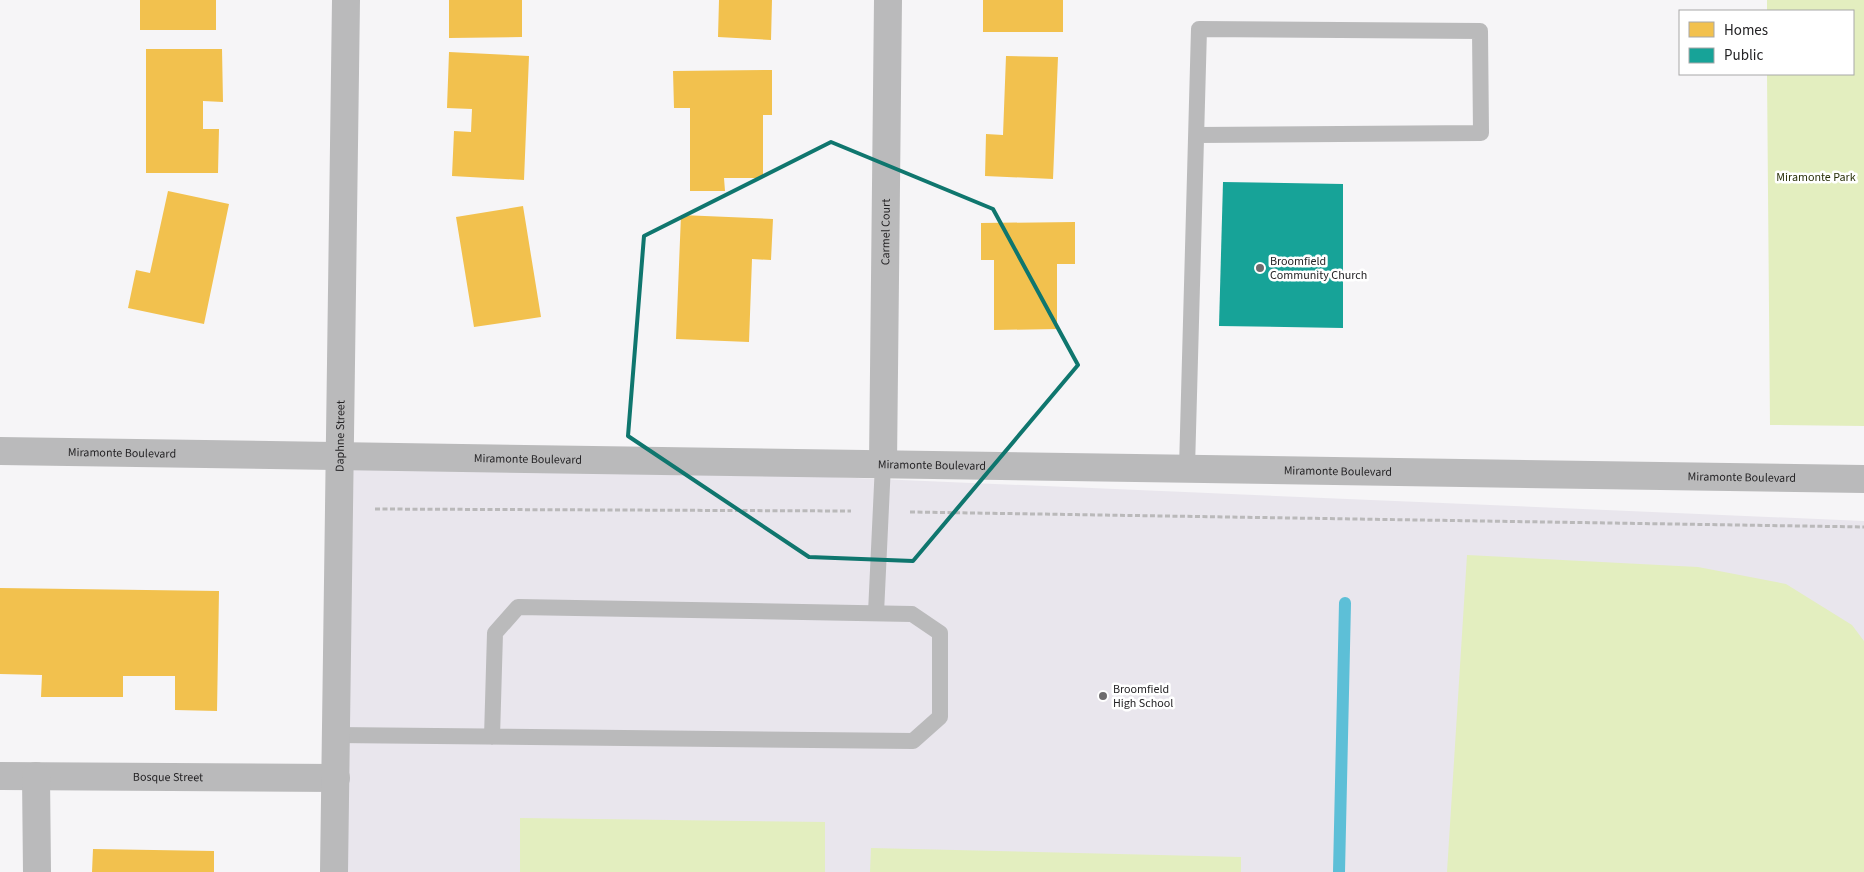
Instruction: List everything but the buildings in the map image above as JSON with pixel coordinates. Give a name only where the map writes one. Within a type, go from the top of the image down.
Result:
[{"type":"street","name":"Daphne Street","points":[[334,872],[346,0]]},
{"type":"street","name":"Carmel Court","points":[[883,464],[888,0]]},
{"type":"street","name":"Miramonte Boulevard","points":[[0,451],[1864,479]]},
{"type":"street","name":"Bosque Street","points":[[0,776],[336,778]]},
{"type":"street","points":[[36,776],[37,872]]},
{"type":"lane","points":[[1187,468],[1198,135],[1199,29],[1480,31],[1481,133],[1198,135]]},
{"type":"lane","points":[[876,614],[883,464]]},
{"type":"lane","points":[[336,735],[913,741],[940,717],[940,633],[912,614],[518,607],[495,632],[492,736]]},
{"type":"path","points":[[340,508],[882,512],[1864,527]]},
{"type":"highlighted area","points":[[831,142],[993,209],[1078,365],[913,561],[809,557],[628,436],[644,236]]},
{"type":"shaded area","name":"Broomfield High School","points":[[341,456],[1864,521],[1864,872],[343,872]]},
{"type":"green space","name":"Miramonte Park","points":[[1767,0],[1864,0],[1864,426],[1770,425],[1767,75],[1854,75],[1854,10],[1767,10]]},
{"type":"green space","points":[[1467,555],[1698,567],[1786,584],[1852,625],[1864,641],[1864,872],[1447,872]]},
{"type":"green space","points":[[520,818],[825,822],[825,872],[520,872]]},
{"type":"green space","points":[[871,848],[1241,857],[1241,872],[870,872]]},
{"type":"waterway","points":[[1339,872],[1345,603]]},
{"type":"place","name":"Broomfield Community Church","points":[[1260,268]]},
{"type":"place","name":"Broomfield High School","points":[[1103,696]]}]
